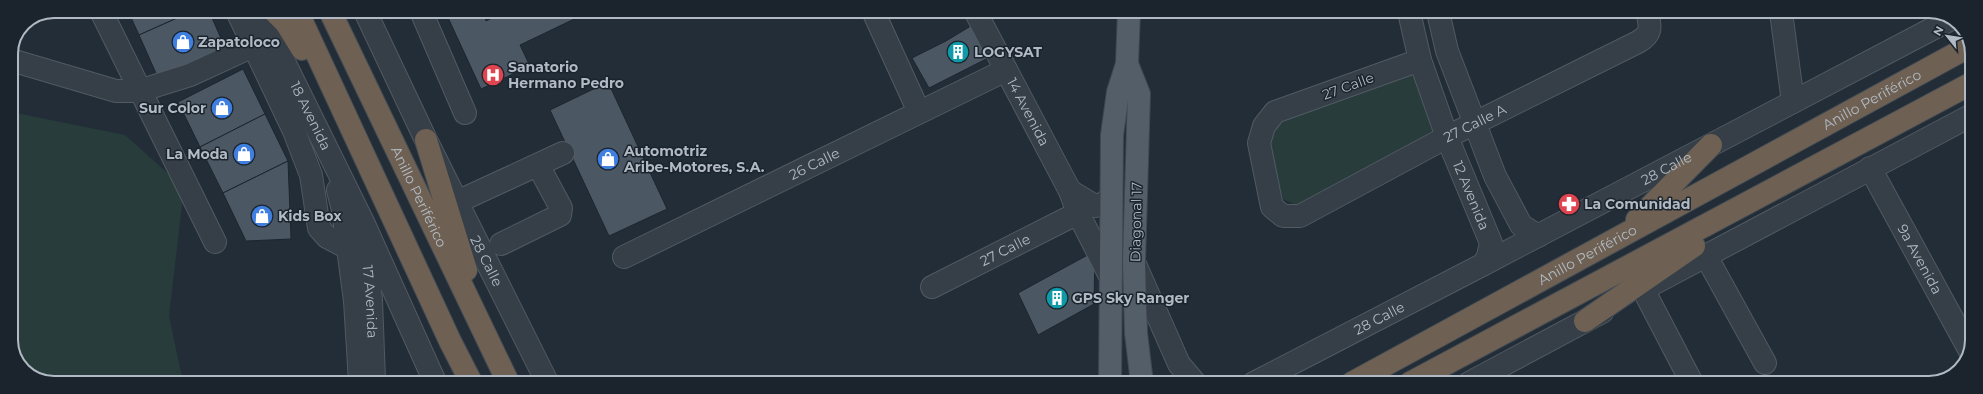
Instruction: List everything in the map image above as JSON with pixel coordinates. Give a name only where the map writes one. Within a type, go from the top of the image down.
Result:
[{"type":"highway","points":[[281,18],[286,23],[313,67],[335,91]]},
{"type":"highway","points":[[300,18],[450,341],[468,376]]},
{"type":"highway","name":"Anillo Periférico","points":[[333,18],[505,376]]},
{"type":"highway","name":"Anillo Periférico","points":[[1365,376],[1965,49]]},
{"type":"highway","points":[[1423,376],[1965,89]]},
{"type":"highway","points":[[426,140],[487,340]]},
{"type":"highway","points":[[1621,236],[1711,145]]},
{"type":"highway","points":[[1585,321],[1775,189]]},
{"type":"main road","name":"Diagonal 17","points":[[1108,376],[1112,134],[1118,92],[1127,64],[1129,18]]},
{"type":"main road","name":"Diagonal 17","points":[[1127,64],[1139,94],[1134,262],[1136,333],[1141,376]]},
{"type":"street","points":[[104,18],[139,91],[215,242]]},
{"type":"street","points":[[243,18],[263,43],[311,175],[319,228],[327,237],[348,248]]},
{"type":"street","name":"18 Avenida","points":[[260,18],[263,43],[327,148],[363,222]]},
{"type":"street","points":[[368,18],[426,140]]},
{"type":"street","points":[[424,18],[466,113]]},
{"type":"street","points":[[876,18],[919,112]]},
{"type":"street","name":"14 Avenida","points":[[979,18],[1070,191],[1078,213],[1110,276]]},
{"type":"street","name":"12 Avenida","points":[[1411,18],[1420,60],[1447,137],[1491,243],[1488,256],[1484,264]]},
{"type":"street","name":"12 Avenida","points":[[1439,18],[1447,51],[1495,176],[1517,218],[1527,230],[1538,236]]},
{"type":"street","points":[[1781,18],[1793,102]]},
{"type":"street","name":"28 Calle","points":[[1268,376],[1793,102],[1940,20]]},
{"type":"street","name":"27 Calle A","points":[[1300,216],[1474,123],[1638,42],[1646,37],[1648,21]]},
{"type":"street","points":[[18,62],[116,91],[139,91],[190,75],[263,43]]},
{"type":"street","name":"27 Calle","points":[[1300,216],[1283,216],[1272,207],[1259,143],[1264,126],[1276,112],[1420,60]]},
{"type":"street","name":"26 Calle","points":[[624,257],[1006,70]]},
{"type":"street","points":[[1482,376],[1965,119]]},
{"type":"street","name":"28 Calle","points":[[426,140],[544,376]]},
{"type":"street","points":[[327,148],[343,210],[354,302],[360,376]]},
{"type":"street","points":[[457,202],[563,153]]},
{"type":"street","points":[[501,244],[560,215],[561,208],[538,165]]},
{"type":"street","name":"9a Avenida","points":[[1870,168],[1965,341]]},
{"type":"street","name":"14 Avenida","points":[[1070,191],[1088,204],[1095,206],[1103,204],[1111,197]]},
{"type":"street","name":"27 Calle","points":[[932,286],[1078,213]]},
{"type":"street","points":[[363,222],[432,376]]},
{"type":"street","name":"17 Avenida","points":[[363,222],[371,300],[374,376]]},
{"type":"street","points":[[1706,256],[1765,363]]},
{"type":"street","points":[[1134,262],[1179,364],[1189,376]]},
{"type":"street","points":[[1643,289],[1688,376]]},
{"type":"green space","points":[[1413,72],[1434,133],[1298,206],[1283,199],[1268,141],[1279,121]]},
{"type":"green space","points":[[18,113],[125,135],[184,188],[169,316],[182,376],[54,376],[40,373],[32,369],[24,360],[18,343]]},
{"type":"building","points":[[131,18],[177,18],[139,35]]},
{"type":"building","name":"Zapatoloco","points":[[177,18],[212,18],[226,50],[159,80],[139,35]]},
{"type":"building","points":[[448,18],[485,18],[486,21],[492,18],[576,18],[520,45],[530,66],[481,89]]},
{"type":"building","name":"LOGYSAT","points":[[979,21],[994,55],[929,88],[912,58],[946,41]]},
{"type":"building","name":"Sur Color","points":[[243,69],[265,114],[200,147],[178,102]]},
{"type":"building","name":"Automotriz Aribe-Motores, S.A.","points":[[608,82],[667,209],[609,236],[550,110]]},
{"type":"building","name":"La Moda","points":[[265,114],[288,161],[223,193],[200,147]]},
{"type":"building","name":"Kids Box","points":[[288,161],[291,239],[246,241],[223,193]]},
{"type":"building","name":"GPS Sky Ranger","points":[[1095,251],[1094,304],[1038,335],[1018,293]]},
{"type":"place","name":"Zapatoloco","points":[[183,42]]},
{"type":"place","name":"LOGYSAT","points":[[958,52]]},
{"type":"place","name":"Sanatorio Hermano Pedro","points":[[493,75]]},
{"type":"place","name":"Sur Color","points":[[222,108]]},
{"type":"place","name":"La Moda","points":[[244,154]]},
{"type":"place","name":"Automotriz Aribe-Motores, S.A.","points":[[608,159]]},
{"type":"place","name":"La Comunidad","points":[[1569,204]]},
{"type":"place","name":"Kids Box","points":[[262,216]]},
{"type":"place","name":"GPS Sky Ranger","points":[[1057,298]]}]
